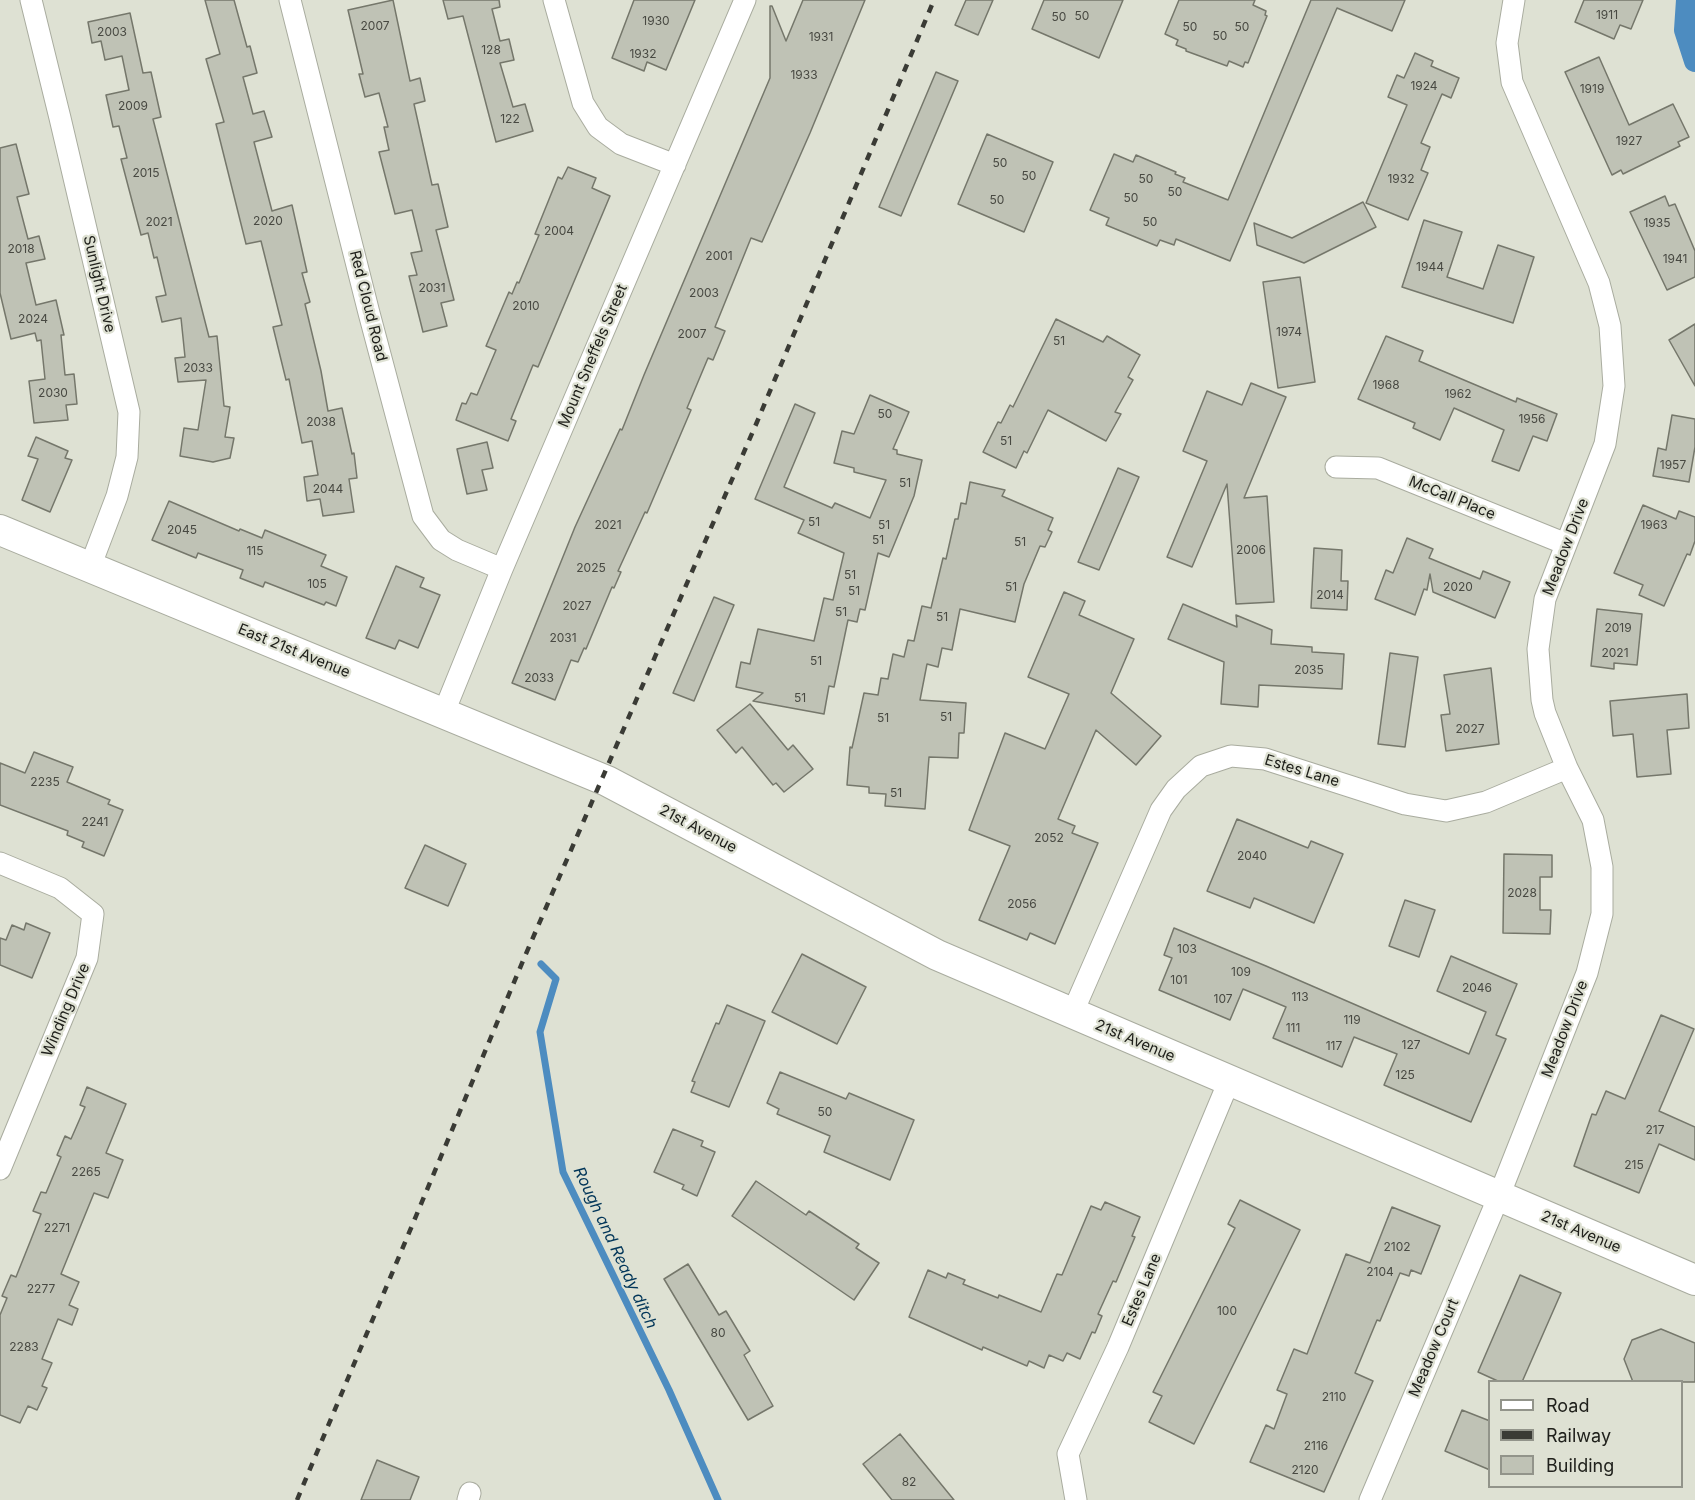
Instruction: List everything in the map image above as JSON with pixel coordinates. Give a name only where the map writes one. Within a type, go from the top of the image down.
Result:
[{"type":"street","name":"Sunlight Drive","points":[[31,0],[129,412],[127,457],[117,496],[90,567]]},
{"type":"street","name":"Red Cloud Road","points":[[290,0],[369,314],[423,516],[441,540],[457,550],[502,569]]},
{"type":"street","points":[[554,0],[583,103],[598,127],[621,144],[675,165]]},
{"type":"street","name":"Mount Sneffels Street","points":[[444,712],[502,569],[745,0]]},
{"type":"street","name":"Meadow Drive","points":[[1499,1196],[1587,973],[1602,914],[1602,867],[1593,820],[1567,768],[1545,713],[1538,649],[1545,599],[1605,444],[1614,386],[1610,326],[1599,283],[1512,82],[1507,43],[1514,0]]},
{"type":"street","name":"McCall Place","points":[[1336,467],[1378,468],[1566,544]]},
{"type":"street","name":"East 21st Avenue","points":[[0,530],[588,772]]},
{"type":"street","name":"Estes Lane","points":[[1072,1014],[1161,810],[1176,789],[1201,766],[1232,756],[1265,759],[1405,804],[1446,811],[1486,802],[1567,768]]},
{"type":"street","name":"21st Avenue","points":[[588,772],[937,955],[1695,1280]]},
{"type":"street","name":"Winding Drive","points":[[0,863],[60,888],[93,914],[87,958],[0,1169]]},
{"type":"street","name":"Estes Lane","points":[[1076,1500],[1068,1454],[1118,1347],[1229,1081]]},
{"type":"street","name":"Meadow Court","points":[[1370,1500],[1499,1196]]},
{"type":"green space","points":[[1687,0],[1695,0],[1695,61],[1685,30]]},
{"type":"building","points":[[205,0],[234,0],[247,47],[250,46],[257,73],[243,77],[253,114],[264,111],[272,137],[254,142],[272,211],[292,205],[307,272],[302,273],[310,302],[305,304],[328,411],[342,408],[352,454],[354,453],[357,478],[349,479],[354,512],[323,516],[320,499],[307,501],[304,477],[318,475],[312,441],[302,443],[289,379],[286,380],[273,327],[282,325],[261,241],[246,244],[216,124],[224,122],[206,59],[220,54]]},
{"type":"building","points":[[393,0],[410,81],[420,78],[425,101],[414,104],[432,185],[438,184],[448,227],[436,230],[454,300],[441,303],[447,326],[423,332],[409,276],[417,275],[411,253],[422,251],[412,210],[395,214],[379,152],[389,150],[384,127],[388,127],[379,93],[365,97],[359,74],[363,74],[348,10]]},
{"type":"building","points":[[443,0],[499,0],[500,7],[492,9],[500,41],[509,39],[514,60],[500,63],[513,107],[525,104],[533,131],[496,142],[463,16],[448,19]]},
{"type":"building","points":[[634,0],[695,0],[666,70],[647,62],[644,71],[612,58]]},
{"type":"building","points":[[803,0],[865,0],[762,242],[751,238],[715,327],[725,331],[713,360],[708,358],[687,408],[691,410],[647,513],[645,512],[618,571],[621,572],[614,588],[612,587],[586,649],[584,648],[578,662],[571,660],[555,700],[512,683],[575,527],[620,429],[622,430],[770,78],[770,6],[772,6],[786,41]]},
{"type":"building","points":[[966,0],[993,0],[978,35],[955,25]]},
{"type":"building","points":[[1044,0],[1123,0],[1099,58],[1032,29]]},
{"type":"building","points":[[1179,0],[1255,0],[1253,5],[1266,11],[1267,16],[1248,63],[1245,62],[1243,67],[1229,61],[1227,66],[1176,45],[1178,40],[1165,34]]},
{"type":"building","points":[[1311,0],[1405,0],[1392,31],[1337,8],[1230,261],[1176,239],[1174,245],[1160,240],[1157,246],[1106,225],[1109,218],[1090,210],[1114,154],[1133,162],[1136,155],[1176,172],[1175,174],[1185,178],[1183,182],[1228,200]]},
{"type":"building","points":[[1584,0],[1643,0],[1631,29],[1620,25],[1614,39],[1575,22]]},
{"type":"building","points":[[130,13],[143,73],[151,72],[161,117],[153,119],[209,337],[217,336],[224,406],[230,407],[225,437],[234,438],[230,458],[213,462],[180,456],[184,428],[198,430],[206,380],[178,382],[175,358],[185,357],[181,318],[162,322],[156,297],[166,295],[157,257],[154,258],[148,233],[141,235],[121,159],[127,158],[119,126],[113,127],[106,95],[129,90],[122,56],[105,60],[101,41],[92,43],[88,22]]},
{"type":"building","points":[[1415,53],[1433,61],[1431,66],[1459,78],[1451,98],[1442,94],[1421,143],[1430,147],[1421,170],[1428,173],[1408,220],[1366,203],[1407,105],[1388,97],[1397,75],[1404,78]]},
{"type":"building","points":[[1599,57],[1629,125],[1673,104],[1689,137],[1678,142],[1680,146],[1623,174],[1621,170],[1612,175],[1565,72]]},
{"type":"building","points":[[936,72],[958,81],[901,216],[879,207]]},
{"type":"building","points":[[987,134],[1053,162],[1024,232],[958,204]]},
{"type":"building","points":[[16,144],[29,194],[17,197],[28,239],[39,236],[45,259],[26,263],[36,305],[56,300],[64,335],[61,335],[65,375],[74,374],[77,404],[66,405],[68,420],[34,423],[29,381],[45,379],[41,340],[37,341],[35,333],[11,339],[0,293],[0,148]]},
{"type":"building","points":[[568,167],[596,178],[592,188],[610,196],[538,367],[533,365],[511,419],[516,421],[508,441],[456,420],[462,403],[466,404],[471,393],[477,395],[496,350],[486,346],[509,292],[512,294],[517,282],[519,283],[539,235],[535,234],[558,177],[562,179]]},
{"type":"building","points":[[1665,196],[1669,206],[1675,204],[1695,251],[1695,277],[1667,290],[1630,212]]},
{"type":"building","points":[[1363,202],[1376,227],[1304,263],[1257,245],[1254,223],[1292,238]]},
{"type":"building","points":[[1424,220],[1462,232],[1447,277],[1483,289],[1498,245],[1534,257],[1513,323],[1402,287]]},
{"type":"building","points":[[1300,277],[1315,382],[1278,388],[1263,282]]},
{"type":"building","points":[[1056,319],[1103,342],[1107,336],[1140,355],[1128,377],[1133,380],[1115,412],[1121,414],[1106,441],[1048,410],[1027,453],[1024,451],[1016,468],[983,452],[998,422],[1001,423],[1010,405],[1013,407]]},
{"type":"building","points":[[1695,324],[1695,386],[1669,340]]},
{"type":"building","points":[[1386,336],[1423,351],[1419,361],[1516,402],[1517,398],[1557,414],[1547,441],[1533,436],[1519,471],[1492,461],[1504,430],[1454,408],[1440,440],[1413,428],[1415,423],[1358,399]]},
{"type":"building","points":[[1251,383],[1286,397],[1244,498],[1267,496],[1274,602],[1236,604],[1227,484],[1192,567],[1167,557],[1207,461],[1183,451],[1207,391],[1242,405]]},
{"type":"building","points":[[870,395],[909,412],[893,449],[897,450],[897,454],[922,460],[914,496],[889,557],[878,553],[865,610],[860,609],[857,622],[848,620],[834,687],[829,686],[824,714],[753,701],[763,693],[736,687],[741,662],[750,664],[758,629],[814,641],[824,598],[833,600],[844,553],[798,533],[804,520],[755,499],[795,404],[815,413],[784,487],[832,508],[835,503],[870,518],[886,480],[854,472],[854,468],[834,463],[842,431],[854,434]]},
{"type":"building","points":[[1672,415],[1695,419],[1695,447],[1689,482],[1653,476],[1658,448],[1666,450]]},
{"type":"building","points":[[36,437],[68,451],[65,458],[72,460],[50,512],[22,500],[38,459],[28,456]]},
{"type":"building","points":[[487,442],[493,468],[482,470],[487,490],[467,494],[457,449]]},
{"type":"building","points":[[1118,468],[1139,477],[1099,570],[1078,562]]},
{"type":"building","points":[[970,482],[1005,490],[1002,496],[1053,518],[1048,530],[1052,532],[1045,547],[1040,546],[1024,584],[1015,622],[960,609],[952,650],[942,648],[938,667],[927,664],[920,700],[966,703],[964,733],[959,733],[958,758],[929,757],[925,809],[885,806],[886,794],[869,793],[869,787],[847,785],[850,747],[852,748],[864,693],[878,695],[881,678],[888,679],[893,654],[904,657],[908,640],[914,641],[922,606],[931,608],[955,519],[958,519],[961,503],[966,504]]},
{"type":"building","points":[[169,501],[239,531],[240,529],[262,538],[265,530],[326,555],[321,566],[347,577],[336,606],[326,602],[324,605],[265,582],[263,587],[240,578],[243,570],[198,553],[196,558],[152,540]]},
{"type":"building","points":[[1643,505],[1676,519],[1679,511],[1695,517],[1695,541],[1664,606],[1639,595],[1643,585],[1614,573]]},
{"type":"building","points":[[1407,538],[1433,549],[1429,558],[1480,579],[1483,571],[1510,582],[1495,618],[1433,592],[1430,574],[1427,590],[1424,589],[1415,615],[1375,599],[1386,570],[1393,573]]},
{"type":"building","points":[[1314,548],[1342,550],[1341,581],[1348,581],[1347,610],[1311,608]]},
{"type":"building","points":[[396,566],[424,578],[420,587],[440,595],[418,648],[399,640],[395,649],[366,638]]},
{"type":"building","points":[[1064,592],[1085,601],[1079,615],[1134,639],[1111,693],[1161,736],[1136,765],[1096,730],[1058,819],[1075,826],[1072,833],[1098,843],[1055,944],[1030,933],[1027,940],[979,920],[1010,846],[969,830],[1005,733],[1045,749],[1069,694],[1028,677]]},
{"type":"building","points":[[714,597],[734,605],[694,701],[673,693]]},
{"type":"building","points":[[1183,604],[1237,627],[1236,615],[1272,630],[1271,644],[1312,647],[1312,652],[1344,654],[1342,689],[1259,685],[1258,707],[1221,704],[1224,662],[1168,639]]},
{"type":"building","points":[[1597,609],[1642,614],[1637,665],[1614,663],[1614,669],[1591,666]]},
{"type":"building","points":[[1390,653],[1418,657],[1405,747],[1378,744]]},
{"type":"building","points":[[1491,668],[1499,744],[1446,751],[1441,715],[1450,714],[1444,675]]},
{"type":"building","points":[[1687,694],[1689,728],[1667,730],[1671,774],[1637,777],[1633,734],[1613,736],[1610,701]]},
{"type":"building","points":[[750,704],[788,750],[793,745],[813,769],[784,792],[776,783],[773,785],[742,747],[736,753],[717,730]]},
{"type":"building","points":[[34,752],[73,767],[67,782],[110,800],[108,804],[123,810],[104,856],[82,847],[84,842],[67,835],[68,831],[0,805],[0,763],[25,773]]},
{"type":"building","points":[[1237,819],[1308,848],[1311,841],[1343,854],[1314,923],[1254,898],[1250,908],[1207,891]]},
{"type":"building","points":[[425,845],[466,864],[448,906],[405,888]]},
{"type":"building","points":[[1504,854],[1552,855],[1552,877],[1540,877],[1540,910],[1551,910],[1550,934],[1503,933]]},
{"type":"building","points":[[1405,900],[1435,910],[1419,957],[1389,946]]},
{"type":"building","points":[[26,923],[50,933],[32,978],[0,965],[0,938],[6,940],[12,925],[24,930]]},
{"type":"building","points":[[1174,928],[1469,1054],[1486,1012],[1437,991],[1451,956],[1517,984],[1496,1035],[1506,1039],[1471,1122],[1384,1085],[1397,1054],[1354,1037],[1342,1067],[1273,1038],[1286,1007],[1260,996],[1243,989],[1230,1020],[1159,990],[1172,958],[1164,955]]},
{"type":"building","points":[[802,954],[866,987],[837,1044],[772,1012]]},
{"type":"building","points":[[727,1005],[765,1021],[729,1107],[691,1092],[695,1082],[692,1081],[716,1023],[719,1024]]},
{"type":"building","points":[[1661,1015],[1694,1029],[1659,1111],[1695,1127],[1695,1160],[1659,1144],[1639,1193],[1574,1166],[1592,1114],[1596,1115],[1606,1091],[1625,1099]]},
{"type":"building","points":[[780,1072],[846,1099],[849,1093],[914,1120],[890,1180],[824,1152],[830,1136],[777,1114],[779,1109],[767,1103]]},
{"type":"building","points":[[87,1087],[126,1104],[106,1153],[123,1160],[108,1198],[94,1193],[61,1274],[79,1282],[69,1305],[78,1309],[72,1325],[58,1319],[42,1359],[52,1363],[42,1386],[47,1388],[37,1410],[28,1406],[20,1423],[0,1415],[0,1315],[7,1298],[2,1296],[11,1275],[16,1277],[41,1214],[33,1211],[41,1192],[46,1193],[61,1157],[57,1155],[65,1136],[71,1139],[85,1107],[80,1105]]},
{"type":"building","points":[[673,1129],[703,1141],[701,1146],[715,1152],[697,1196],[682,1189],[684,1185],[654,1172]]},
{"type":"building","points":[[756,1181],[806,1215],[809,1211],[859,1244],[856,1248],[879,1263],[854,1300],[732,1216]]},
{"type":"building","points":[[1240,1200],[1300,1230],[1194,1444],[1149,1422],[1162,1396],[1153,1392],[1235,1228],[1228,1224]]},
{"type":"building","points":[[1105,1202],[1140,1217],[1132,1236],[1135,1237],[1116,1282],[1113,1281],[1098,1314],[1102,1316],[1095,1333],[1092,1332],[1080,1359],[1067,1353],[1063,1361],[1049,1355],[1044,1368],[1029,1361],[1027,1366],[983,1347],[982,1350],[909,1317],[928,1270],[946,1278],[948,1273],[965,1280],[963,1284],[998,1298],[999,1295],[1041,1312],[1057,1274],[1062,1275],[1091,1206],[1101,1210]]},
{"type":"building","points":[[1392,1207],[1440,1226],[1421,1274],[1411,1270],[1409,1276],[1400,1273],[1380,1321],[1377,1320],[1355,1373],[1373,1381],[1324,1492],[1250,1462],[1266,1425],[1274,1429],[1287,1394],[1277,1390],[1294,1349],[1307,1354],[1346,1254],[1370,1263]]},
{"type":"building","points":[[688,1264],[719,1315],[726,1311],[750,1351],[744,1355],[773,1406],[748,1420],[664,1279]]},
{"type":"building","points":[[1520,1275],[1561,1293],[1523,1380],[1496,1380],[1478,1372]]},
{"type":"building","points":[[1661,1329],[1695,1343],[1695,1382],[1632,1380],[1624,1359],[1632,1340]]},
{"type":"building","points":[[1462,1410],[1488,1420],[1488,1469],[1445,1451]]},
{"type":"building","points":[[900,1434],[954,1500],[892,1500],[863,1464]]},
{"type":"building","points":[[377,1460],[419,1477],[410,1500],[361,1500]]},
{"type":"waterway","points":[[1687,0],[1685,30],[1695,61]]},
{"type":"waterway","name":"Rough and Ready ditch","points":[[541,964],[556,979],[540,1032],[563,1172],[669,1390],[718,1500]]},
{"type":"railway","points":[[297,1500],[525,956],[757,422],[934,0]]}]
